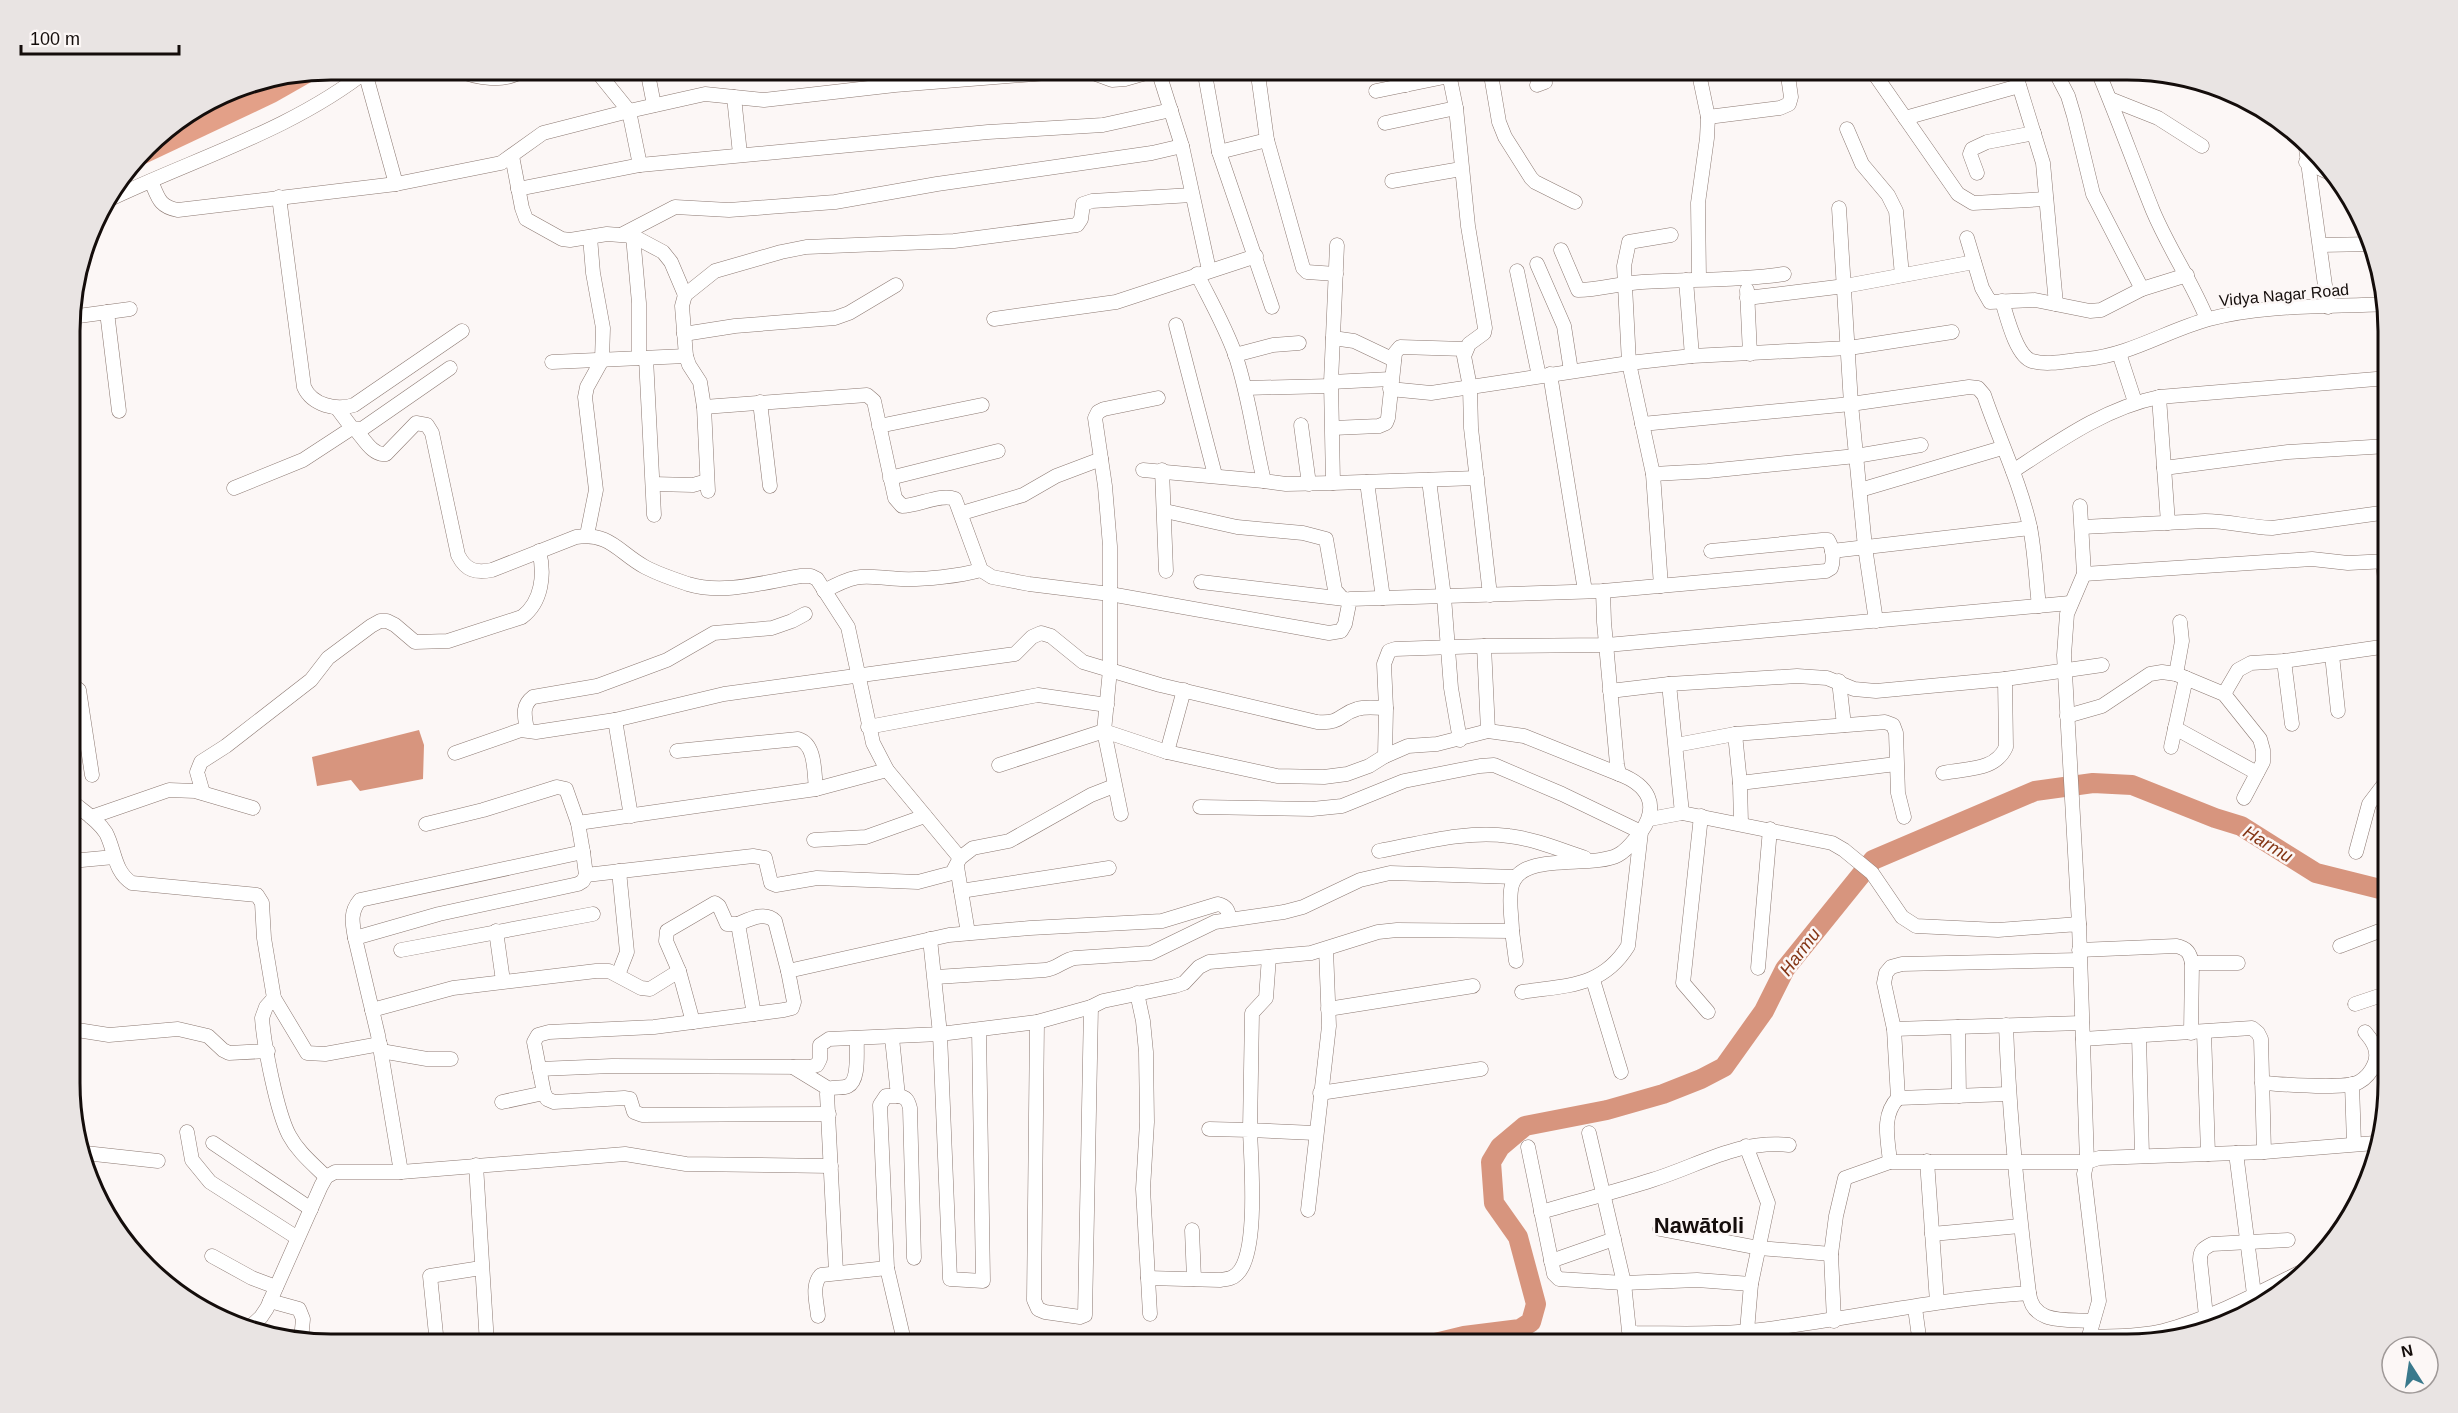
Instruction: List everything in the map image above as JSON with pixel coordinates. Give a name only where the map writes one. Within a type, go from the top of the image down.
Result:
[{"type":"street","points":[[119,195],[282,124],[355,80]]},
{"type":"street","points":[[369,80],[396,184]]},
{"type":"street","points":[[604,80],[629,111],[640,165]]},
{"type":"street","points":[[649,80],[654,105]]},
{"type":"street","points":[[151,181],[159,200],[167,208],[178,210],[396,184],[501,163],[543,133],[705,94],[764,100],[952,80]]},
{"type":"street","points":[[1162,80],[1182,146],[1192,195],[1203,272],[1235,355],[1245,388],[1263,481]]},
{"type":"street","points":[[1206,80],[1219,152],[1272,307]]},
{"type":"street","points":[[1406,80],[1407,85]]},
{"type":"street","points":[[1376,92],[1423,80]]},
{"type":"street","points":[[1450,80],[1474,266],[1485,328],[1484,333],[1466,349],[1464,356],[1470,387],[1490,595]]},
{"type":"street","points":[[1492,80],[1499,122],[1531,178],[1575,202]]},
{"type":"street","points":[[1537,85],[1545,82],[1545,80]]},
{"type":"street","points":[[1692,356],[1693,279],[1698,203],[1708,117],[1700,80]]},
{"type":"street","points":[[1708,117],[1780,108],[1789,104],[1791,97],[1789,80]]},
{"type":"street","points":[[1878,80],[1958,194],[1964,199],[1973,203],[2046,199]]},
{"type":"street","points":[[2017,80],[2043,163],[2056,304]]},
{"type":"street","points":[[2060,80],[2068,96],[2094,194],[2142,289]]},
{"type":"street","points":[[2102,80],[2153,211],[2168,244],[2194,287],[2207,319]]},
{"type":"street","points":[[1259,82],[1267,140],[1303,268],[1307,272],[1336,274]]},
{"type":"street","points":[[1905,118],[2019,86]]},
{"type":"street","points":[[734,97],[740,154]]},
{"type":"street","points":[[2110,99],[2152,115],[2202,146]]},
{"type":"street","points":[[1385,123],[1455,108]]},
{"type":"street","points":[[518,189],[640,165],[988,132],[1103,125],[1171,110]]},
{"type":"street","points":[[1847,129],[1862,164],[1888,195],[1896,211],[1902,275]]},
{"type":"street","points":[[1977,172],[1970,154],[1972,148],[1987,142],[2034,133]]},
{"type":"street","points":[[1219,152],[1267,140]]},
{"type":"street","points":[[512,156],[526,219],[562,239],[628,235],[675,207],[729,210],[835,202],[937,184],[1152,153],[1182,146]]},
{"type":"street","points":[[2306,155],[2328,307]]},
{"type":"street","points":[[1392,181],[1461,169]]},
{"type":"street","points":[[652,484],[708,486],[704,407],[700,382],[689,366],[686,356],[682,306],[685,295],[715,272],[781,252],[806,247],[954,241],[1047,230],[1077,225],[1081,219],[1083,204],[1092,201],[1192,195]]},
{"type":"street","points":[[279,197],[304,387],[312,400],[337,408],[354,405],[462,331]]},
{"type":"street","points":[[1839,208],[1840,257],[1845,286],[1851,404],[1865,547],[1876,621]]},
{"type":"street","points":[[628,235],[663,252],[671,262],[685,295]]},
{"type":"street","points":[[628,235],[639,303],[654,515]]},
{"type":"street","points":[[1661,586],[1653,474],[1629,363],[1624,266],[1629,242],[1671,235]]},
{"type":"street","points":[[587,535],[596,490],[585,397],[587,387],[602,360],[603,328],[593,273],[590,237]]},
{"type":"street","points":[[1967,238],[1986,297],[1990,302],[2035,300],[2090,311],[2101,310],[2142,289],[2187,275]]},
{"type":"street","points":[[2320,245],[2363,244]]},
{"type":"street","points":[[1333,483],[1331,384],[1338,245]]},
{"type":"street","points":[[1561,250],[1578,290],[1625,283],[1746,279],[1784,273]]},
{"type":"street","points":[[994,319],[1116,302],[1256,256]]},
{"type":"street","points":[[1748,298],[1845,286],[1974,262]]},
{"type":"street","points":[[1537,264],[1564,326],[1571,371]]},
{"type":"street","points":[[1517,271],[1544,375],[1585,591]]},
{"type":"street","points":[[1746,279],[1750,354]]},
{"type":"street","points":[[684,334],[735,326],[835,318],[896,285]]},
{"type":"street","name":"Vidya Nagar Road","points":[[2002,302],[2012,333],[2022,353],[2031,361],[2060,362],[2099,358],[2119,353],[2207,319],[2240,313],[2377,305]]},
{"type":"street","points":[[80,316],[130,309]]},
{"type":"street","points":[[107,312],[119,411]]},
{"type":"street","points":[[1176,325],[1215,475]]},
{"type":"street","points":[[1245,388],[1391,384],[1431,393],[1629,363],[1692,356],[1849,348],[1952,332]]},
{"type":"street","points":[[1333,338],[1354,341],[1394,360]]},
{"type":"street","points":[[1235,355],[1273,345],[1299,343]]},
{"type":"street","points":[[1333,428],[1379,426],[1386,423],[1396,349],[1404,346],[1466,349]]},
{"type":"street","points":[[2119,353],[2131,391]]},
{"type":"street","points":[[552,362],[686,356]]},
{"type":"street","points":[[234,488],[303,460],[354,429],[362,429],[450,368]]},
{"type":"street","points":[[2013,471],[2083,426],[2131,391],[2159,397],[2378,379]]},
{"type":"street","points":[[1642,424],[1851,404],[1969,387],[1978,388],[1984,395],[2013,471],[2030,528],[2039,606]]},
{"type":"street","points":[[704,407],[867,395],[874,401],[895,498],[902,506],[912,506],[949,496],[955,499],[981,570],[992,577],[1110,594],[1329,633],[1341,631],[1345,624],[1346,599]]},
{"type":"street","points":[[2159,397],[2168,523]]},
{"type":"street","points":[[1121,814],[1104,731],[1110,670],[1108,524],[1095,418],[1098,412],[1158,398]]},
{"type":"street","points":[[760,402],[770,486]]},
{"type":"street","points":[[879,426],[982,405]]},
{"type":"street","points":[[337,408],[374,452],[380,455],[390,451],[416,423],[427,425],[432,433],[458,555],[469,570],[479,572],[492,570],[576,537],[587,535],[610,541],[643,566],[690,584],[726,589],[811,576],[817,579],[848,627],[873,743],[888,770],[958,862],[968,933]]},
{"type":"street","points":[[1301,425],[1309,484]]},
{"type":"street","points":[[1653,474],[1708,471],[1856,456],[1921,445]]},
{"type":"street","points":[[1860,490],[2002,447]]},
{"type":"street","points":[[2164,468],[2288,452],[2378,447]]},
{"type":"street","points":[[890,478],[998,450]]},
{"type":"street","points":[[962,513],[1023,495],[1056,476],[1101,459]]},
{"type":"street","points":[[1143,470],[1309,484],[1477,478]]},
{"type":"street","points":[[1162,470],[1166,571]]},
{"type":"street","points":[[1429,480],[1444,597],[1451,688],[1460,740]]},
{"type":"street","points":[[1367,482],[1383,598]]},
{"type":"street","points":[[2080,506],[2084,574],[2067,614],[2064,670],[2079,924],[2087,1162],[2084,1174],[2099,1301],[2090,1334]]},
{"type":"street","points":[[1165,511],[1237,526],[1303,533],[1326,539],[1335,590],[1346,599]]},
{"type":"street","points":[[2082,527],[2223,521],[2253,528],[2272,528],[2378,513]]},
{"type":"street","points":[[1832,551],[2030,528]]},
{"type":"street","points":[[1202,582],[1346,599],[1444,597],[1603,591],[1661,586],[1826,571],[1833,563],[1832,545],[1828,540],[1711,551]]},
{"type":"street","points":[[203,793],[197,772],[201,762],[226,746],[311,680],[328,658],[380,621],[387,621],[395,625],[415,642],[448,641],[522,617],[528,612],[542,583],[543,567],[539,552]]},
{"type":"street","points":[[2084,574],[2312,559],[2348,563],[2378,561]]},
{"type":"street","points":[[824,591],[858,576],[910,579],[981,570]]},
{"type":"street","points":[[1603,591],[1619,774]]},
{"type":"street","points":[[1385,756],[1384,664],[1389,651],[1484,646],[1607,645],[2070,603]]},
{"type":"street","points":[[527,730],[524,710],[527,702],[533,697],[597,686],[667,660],[714,633],[772,628],[806,614]]},
{"type":"street","points":[[2171,747],[2181,676],[2180,622]]},
{"type":"street","points":[[455,753],[514,731],[536,732],[615,720],[724,694],[1014,654],[1032,637],[1041,633],[1051,636],[1083,662],[1184,690],[1330,723],[1340,720],[1356,709],[1386,708]]},
{"type":"street","points":[[1484,646],[1488,731]]},
{"type":"street","points":[[2223,694],[2238,670],[2244,665],[2378,648]]},
{"type":"street","points":[[2332,655],[2338,711]]},
{"type":"street","points":[[2284,661],[2292,724]]},
{"type":"street","points":[[1610,691],[1669,684],[1797,676],[1839,681],[1854,689],[1876,691],[2005,679],[2102,665]]},
{"type":"street","points":[[2067,716],[2102,706],[2150,674],[2162,672],[2181,676],[2223,694],[2260,739],[2263,750],[2263,762],[2244,798]]},
{"type":"street","points":[[1943,773],[1994,764],[2002,756],[2006,747],[2005,679]]},
{"type":"street","points":[[1839,681],[1844,725]]},
{"type":"street","points":[[1669,684],[1682,813]]},
{"type":"street","points":[[1167,752],[1184,690]]},
{"type":"street","points":[[868,727],[1038,696],[1107,705]]},
{"type":"street","points":[[80,697],[92,775]]},
{"type":"street","points":[[615,720],[631,816]]},
{"type":"street","points":[[1676,745],[1735,734],[1885,722],[1893,726],[1896,733],[1898,793],[1904,817]]},
{"type":"street","points":[[2175,728],[2257,773]]},
{"type":"street","points":[[999,765],[1104,731],[1167,752],[1277,776],[1324,777],[1347,774],[1369,766],[1408,746],[1460,740],[1488,731],[1524,736],[1635,780],[1649,797],[1650,819],[1641,832],[1617,856],[1594,861],[1534,866],[1520,872],[1516,878],[1512,886],[1511,898],[1516,962]]},
{"type":"street","points":[[1735,734],[1741,823]]},
{"type":"street","points":[[677,751],[803,740],[810,748],[816,789]]},
{"type":"street","points":[[1740,783],[1896,764]]},
{"type":"street","points":[[1200,807],[1312,809],[1342,806],[1404,781],[1494,765],[1562,794],[1641,832]]},
{"type":"street","points":[[578,823],[816,789],[888,770]]},
{"type":"street","points":[[586,875],[753,856],[765,858],[771,883],[776,885],[817,878],[918,882],[952,873],[958,862],[973,848],[1009,841],[1090,795],[1114,786]]},
{"type":"street","points":[[355,938],[439,914],[571,886],[583,881],[586,875],[578,823],[566,789],[557,787],[483,810],[426,824]]},
{"type":"street","points":[[91,817],[169,790],[203,793],[253,808]]},
{"type":"street","points":[[2356,852],[2369,804],[2378,794]]},
{"type":"street","points":[[80,809],[91,817],[106,834],[124,878],[132,883],[257,895],[262,903],[264,938],[274,998],[304,1051],[309,1054],[325,1054],[380,1048],[427,1059],[452,1059]]},
{"type":"street","points":[[1650,819],[1682,813],[1817,839],[1844,850],[1872,873],[1902,916],[1916,926],[1998,930],[2079,924]]},
{"type":"street","points":[[814,840],[866,837],[925,816]]},
{"type":"street","points":[[1701,816],[1683,983],[1708,1012]]},
{"type":"street","points":[[1758,968],[1770,829]]},
{"type":"street","points":[[1522,992],[1593,980],[1621,958],[1628,946],[1641,832]]},
{"type":"street","points":[[1379,851],[1469,835],[1491,834],[1532,841],[1594,861]]},
{"type":"street","points":[[401,1172],[380,1048],[355,938],[352,913],[360,900],[583,852]]},
{"type":"street","points":[[80,860],[114,857]]},
{"type":"street","points":[[961,891],[1109,868]]},
{"type":"street","points":[[618,975],[627,952],[619,871]]},
{"type":"street","points":[[936,977],[1045,970],[1075,958],[1151,953],[1202,927],[1230,919],[1284,912],[1303,907],[1360,880],[1390,873],[1516,878]]},
{"type":"street","points":[[693,1022],[679,971],[666,941],[667,931],[715,903],[719,906],[727,924],[738,924],[764,916],[775,921],[788,971],[794,1002],[792,1008],[654,1028],[541,1033],[534,1042],[547,1099],[555,1102],[630,1099],[634,1112],[642,1115],[829,1114]]},
{"type":"street","points":[[788,971],[930,939],[968,933],[1162,921],[1218,904],[1228,910],[1230,919]]},
{"type":"street","points":[[401,950],[593,914]]},
{"type":"street","points":[[738,924],[754,1014]]},
{"type":"street","points":[[2340,946],[2378,929]]},
{"type":"street","points":[[539,1069],[612,1066],[794,1067],[817,1065],[823,1041],[940,1034],[1037,1022],[1091,1007],[1103,1001],[1184,983],[1199,967],[1209,962],[1311,953],[1378,932],[1397,930],[1512,931]]},
{"type":"street","points":[[496,931],[503,981]]},
{"type":"street","points":[[930,939],[936,977],[940,1034],[950,1280],[983,1281],[979,1030]]},
{"type":"street","points":[[1899,1098],[1894,1029],[1884,982],[1886,973],[1891,967],[1902,964],[2079,955],[2176,946],[2184,948],[2190,954],[2192,963],[2208,1154]]},
{"type":"street","points":[[1308,1210],[1315,1133],[1328,1040],[1326,949]]},
{"type":"street","points":[[1148,1278],[1231,1279],[1239,1273],[1249,1253],[1252,1013],[1266,998],[1269,957]]},
{"type":"street","points":[[2192,963],[2238,963]]},
{"type":"street","points":[[372,1010],[453,988],[596,970],[609,971],[641,988],[650,989],[679,971]]},
{"type":"street","points":[[1593,980],[1621,1072]]},
{"type":"street","points":[[1328,1009],[1473,986]]},
{"type":"street","points":[[1137,993],[1146,1052],[1147,1122],[1143,1189],[1150,1314]]},
{"type":"street","points":[[2355,1004],[2378,996]]},
{"type":"street","points":[[274,998],[266,1007],[262,1018],[278,1099],[289,1134],[298,1149],[326,1176]]},
{"type":"street","points":[[1037,1022],[1034,1300],[1038,1309],[1045,1312],[1080,1317],[1085,1314],[1091,1007]]},
{"type":"street","points":[[1894,1029],[2082,1023]]},
{"type":"street","points":[[2006,1025],[2013,1160],[2030,1303],[2034,1311],[2043,1316],[2093,1322]]},
{"type":"street","points":[[1958,1027],[1959,1096]]},
{"type":"street","points":[[2083,1039],[2252,1028],[2261,1039],[2264,1152]]},
{"type":"street","points":[[80,1030],[116,1035],[178,1029],[208,1036],[229,1053],[268,1051]]},
{"type":"street","points":[[2262,1083],[2352,1084],[2360,1081],[2370,1072],[2376,1062],[2376,1051],[2365,1032]]},
{"type":"street","points":[[2139,1036],[2142,1156]]},
{"type":"street","points":[[892,1038],[898,1096]]},
{"type":"street","points":[[836,1272],[827,1094],[829,1089],[835,1086],[845,1088],[852,1084],[855,1077],[857,1040]]},
{"type":"street","points":[[794,1067],[829,1089]]},
{"type":"street","points":[[1320,1093],[1481,1069]]},
{"type":"street","points":[[2352,1084],[2354,1144]]},
{"type":"street","points":[[502,1102],[544,1092]]},
{"type":"street","points":[[1890,1162],[1887,1116],[1890,1107],[1899,1098],[2008,1094]]},
{"type":"street","points":[[902,1334],[887,1268],[880,1105],[886,1096],[903,1097],[908,1101],[910,1108],[914,1258]]},
{"type":"street","points":[[1209,1129],[1315,1133]]},
{"type":"street","points":[[187,1132],[192,1160],[210,1182],[296,1237]]},
{"type":"street","points":[[1589,1133],[1624,1283],[1629,1331],[1635,1333],[1747,1331],[1834,1321],[1915,1308],[1937,1302],[2028,1293]]},
{"type":"street","points":[[213,1143],[311,1209]]},
{"type":"street","points":[[1541,1212],[1655,1179],[1701,1160],[1746,1146],[1770,1143],[1789,1145]]},
{"type":"street","points":[[1834,1321],[1831,1254],[1836,1216],[1845,1178],[1890,1162],[2013,1160],[2087,1162],[2099,1158],[2264,1152],[2371,1143]]},
{"type":"street","points":[[1746,1146],[1767,1203],[1751,1284],[1747,1331]]},
{"type":"street","points":[[1528,1147],[1554,1274],[1559,1280],[1624,1283],[1698,1281],[1751,1284]]},
{"type":"street","points":[[2236,1153],[2253,1300]]},
{"type":"street","points":[[90,1154],[158,1161]]},
{"type":"street","points":[[256,1322],[270,1301],[296,1237],[326,1176],[335,1172],[401,1172],[625,1154],[686,1164],[831,1166]]},
{"type":"street","points":[[1927,1161],[1937,1302]]},
{"type":"street","points":[[476,1165],[486,1334]]},
{"type":"street","points":[[1932,1234],[2020,1226]]},
{"type":"street","points":[[1192,1230],[1194,1279]]},
{"type":"street","points":[[1660,1230],[1759,1248],[1831,1254]]},
{"type":"street","points":[[1551,1261],[1614,1239]]},
{"type":"street","points":[[2206,1316],[2200,1253],[2204,1247],[2212,1244],[2288,1240]]},
{"type":"street","points":[[212,1256],[252,1278],[276,1287]]},
{"type":"street","points":[[436,1334],[430,1276],[481,1268]]},
{"type":"street","points":[[818,1316],[816,1280],[821,1275],[887,1268]]},
{"type":"street","points":[[2165,1330],[2206,1316],[2282,1280]]},
{"type":"street","points":[[270,1301],[299,1309],[303,1319],[302,1331]]},
{"type":"street","points":[[1915,1308],[1919,1334]]},
{"type":"shaded area","points":[[315,80],[276,102],[141,166],[178,131],[219,105],[265,88]]},
{"type":"shaded area","points":[[419,730],[424,745],[423,779],[360,791],[351,780],[317,786],[312,757]]},
{"type":"waterway","name":"Harmu","points":[[1480,1334],[1520,1329],[1531,1322],[1536,1304],[1518,1237],[1494,1203],[1491,1162],[1500,1147],[1525,1126],[1607,1110],[1663,1094],[1724,1067],[1764,1011],[1785,969],[1873,860],[2035,791],[2093,783],[2132,785],[2241,826],[2316,873],[2378,888]]},
{"type":"district","name":"Nawātoli","points":[[1699,1225]]}]
